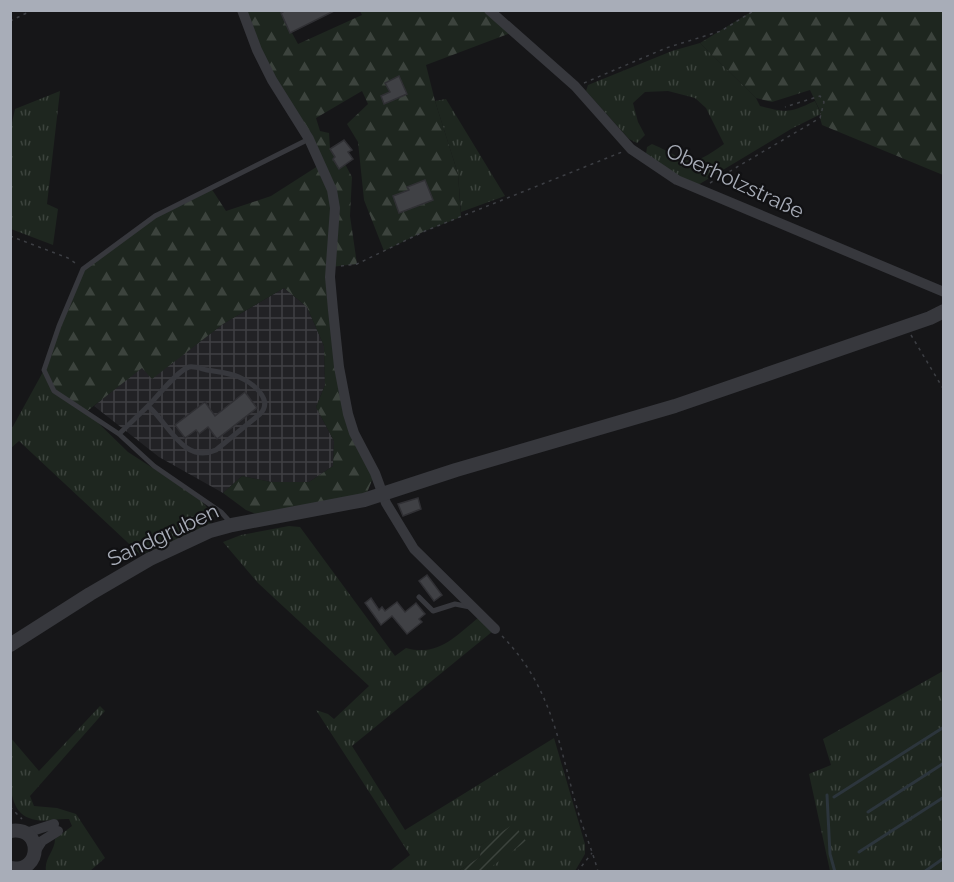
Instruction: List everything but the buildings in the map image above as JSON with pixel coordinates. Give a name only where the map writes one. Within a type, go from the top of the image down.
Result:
[{"type":"street","points":[[242,10],[257,50],[309,139],[329,180],[334,198],[331,272],[339,368],[354,433],[401,530],[414,549],[495,629]]},
{"type":"street","name":"Oberholzstraße","points":[[489,10],[575,86],[631,149],[677,180],[944,292]]},
{"type":"street","name":"Sandgruben","points":[[10,645],[90,594],[150,560],[210,531],[346,505],[383,494],[456,470],[675,406],[905,327],[944,311]]},
{"type":"street","points":[[14,869],[25,866],[33,860],[42,841],[56,828],[17,826]]},
{"type":"street","points":[[17,826],[33,841],[33,860]]},
{"type":"lane","points":[[232,525],[221,512],[154,466],[119,434],[54,391],[44,370],[59,326],[83,269],[155,216],[309,139]]},
{"type":"lane","points":[[119,434],[183,370],[194,367],[234,375],[246,380],[262,395],[266,404],[265,410],[216,450],[205,453],[181,445],[148,406]]},
{"type":"lane","points":[[419,597],[433,611],[454,604],[472,607]]},
{"type":"path","points":[[10,21],[33,10]]},
{"type":"path","points":[[575,86],[666,48],[721,31],[755,10]]},
{"type":"path","points":[[699,190],[820,118],[824,102],[820,96],[785,108]]},
{"type":"path","points":[[331,272],[357,264],[424,231],[631,149]]},
{"type":"path","points":[[10,236],[68,258],[83,269]]},
{"type":"path","points":[[905,327],[944,390]]},
{"type":"path","points":[[495,629],[528,666],[545,698],[579,816],[598,872]]},
{"type":"path","points":[[10,815],[17,826]]},
{"type":"path","points":[[577,872],[592,852]]},
{"type":"shaded area","points":[[284,288],[307,307],[324,346],[325,385],[316,407],[334,441],[333,466],[309,482],[271,482],[242,476],[223,493],[159,457],[94,406],[142,367],[152,378],[223,324]]},
{"type":"green space","points":[[754,10],[943,11],[943,175],[822,125],[821,113],[810,90],[772,102],[756,98],[700,43]]},
{"type":"green space","points":[[242,11],[280,11],[298,44],[362,15],[360,11],[489,11],[513,32],[426,65],[458,174],[461,217],[384,251],[364,200],[358,142],[347,124],[368,104],[362,91],[316,118],[320,131],[329,133],[330,149],[335,157],[333,159],[339,168],[345,164],[352,177],[350,216],[357,264],[331,267],[348,414],[375,473],[364,500],[266,518],[246,510],[223,493],[242,476],[271,482],[309,482],[333,466],[334,441],[316,407],[325,385],[324,346],[307,307],[284,288],[223,324],[152,379],[142,368],[86,412],[54,391],[44,370],[83,269],[155,216],[211,188],[226,211],[271,196],[321,164],[257,50]]},
{"type":"green space","points":[[700,43],[756,98],[760,106],[788,111],[815,101],[821,114],[791,129],[698,185],[679,177],[646,154],[647,147],[652,144],[681,158],[694,161],[724,144],[706,108],[695,98],[668,91],[645,92],[633,103],[638,122],[645,135],[637,143],[629,139],[586,91],[588,85],[672,51]]},
{"type":"green space","points":[[60,91],[47,204],[58,209],[53,245],[11,229],[10,132],[15,109]]},
{"type":"green space","points":[[446,99],[505,196],[461,212],[458,174],[435,101]]},
{"type":"green space","points":[[44,370],[128,452],[199,498],[214,516],[210,525],[141,555],[19,441],[11,448],[11,430]]},
{"type":"green space","points":[[289,526],[300,527],[395,656],[406,648],[428,650],[446,643],[478,618],[493,631],[352,746],[405,830],[554,738],[585,844],[585,854],[575,871],[487,871],[497,836],[481,845],[480,857],[458,871],[390,871],[410,855],[316,710],[334,719],[369,686],[258,583],[223,542],[241,535]]},
{"type":"green space","points":[[943,671],[943,871],[830,871],[809,774],[831,765],[823,739]]},
{"type":"green space","points":[[100,706],[105,711],[30,796],[34,806],[57,808],[76,814],[105,858],[90,871],[46,871],[55,839],[72,826],[69,819],[39,821],[29,818],[15,805],[10,782],[10,737],[39,771]]},
{"type":"green space","points":[[514,824],[526,841],[487,871],[458,871],[480,857],[481,845]]},
{"type":"waterway","points":[[834,797],[944,727]]},
{"type":"waterway","points":[[868,812],[944,763]]},
{"type":"waterway","points":[[827,795],[830,854],[835,872]]},
{"type":"waterway","points":[[859,852],[944,797]]},
{"type":"waterway","points":[[924,872],[944,858]]}]
